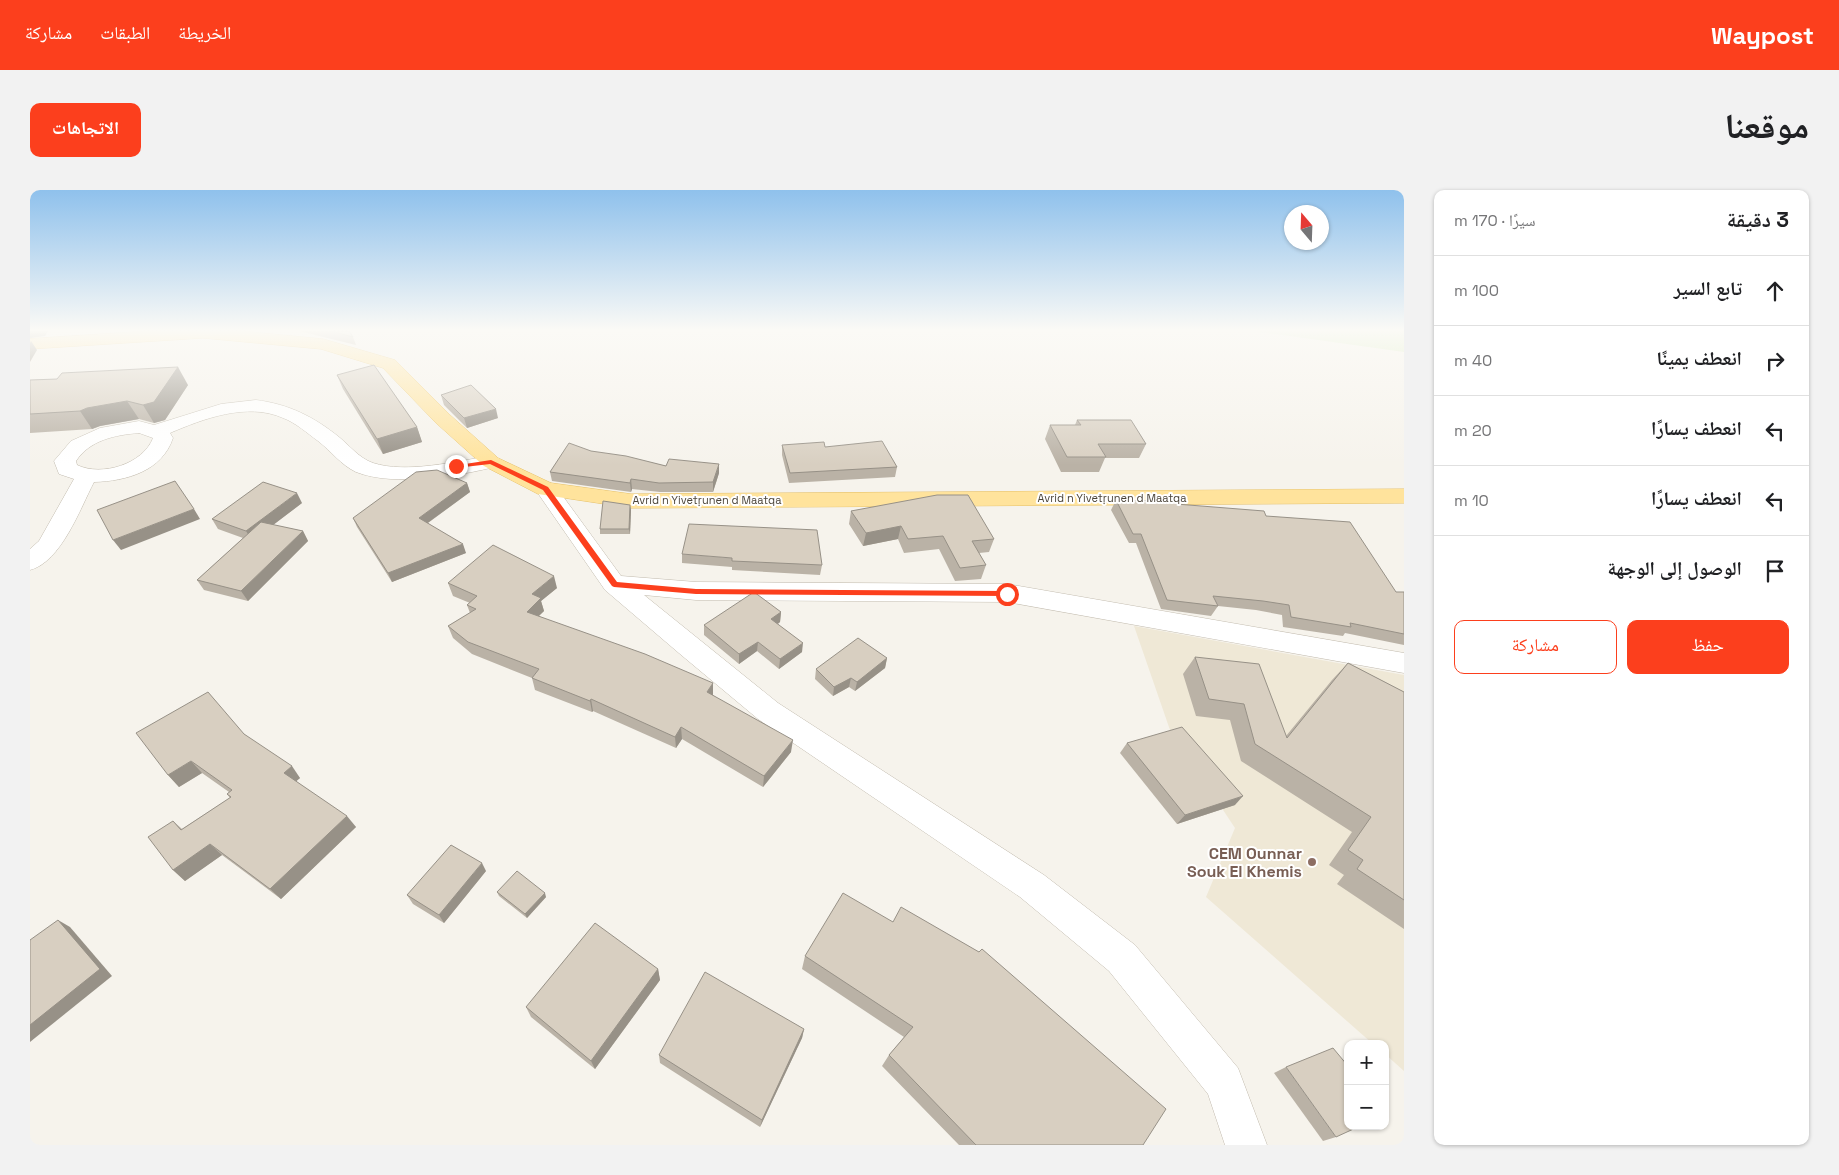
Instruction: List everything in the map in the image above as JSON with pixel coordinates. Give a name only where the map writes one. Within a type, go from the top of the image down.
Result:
[{"type":"main road","name":"Avrid n Yivetṛunen d Maatqa","points":[[400,376],[443,419],[491,462],[546,489],[631,501],[1404,496]]},
{"type":"street","points":[[156,431],[203,413],[261,407],[288,413],[328,438],[358,465],[369,469],[390,472],[427,471],[491,462]]},
{"type":"street","points":[[139,427],[156,431],[163,438],[163,445],[147,461],[118,473],[87,476],[74,474],[67,469],[65,461],[70,453],[92,437],[124,428],[139,427]]},
{"type":"street","points":[[30,562],[48,546],[87,476]]},
{"type":"street","points":[[546,489],[614,584],[768,711],[1032,886],[1122,958],[1224,1082],[1246,1145]]},
{"type":"street","points":[[614,584],[696,592],[1007,594],[1404,663]]},
{"type":"shaded area","name":"CEM Ounnar Souk El Khemis","points":[[1134,626],[1404,675],[1404,1071],[1389,1058],[1389,1040],[1368,1040],[1206,897],[1235,828],[1170,730]]},
{"type":"building","points":[[60,376],[172,376],[154,402],[143,405],[127,401],[80,411],[30,414],[30,380],[57,379]]},
{"type":"building","points":[[337,376],[381,376],[417,427],[377,439]]},
{"type":"building","points":[[471,385],[496,409],[464,418],[441,395]]},
{"type":"building","points":[[1077,420],[1131,420],[1146,444],[1098,444],[1106,457],[1067,457],[1050,425],[1081,425]]},
{"type":"building","points":[[882,441],[897,467],[790,473],[782,445],[824,442],[825,447]]},
{"type":"building","points":[[569,443],[591,451],[626,456],[666,466],[669,459],[719,464],[713,482],[659,483],[631,479],[630,483],[550,472]]},
{"type":"building","points":[[437,470],[467,483],[419,518],[463,544],[388,573],[353,518],[416,472]]},
{"type":"building","points":[[175,481],[194,509],[113,540],[97,510]]},
{"type":"building","points":[[263,482],[297,493],[246,531],[212,519]]},
{"type":"building","points":[[937,495],[968,495],[994,539],[972,541],[986,565],[960,568],[943,536],[908,539],[901,526],[866,533],[851,511]]},
{"type":"building","points":[[1116,500],[1174,501],[1176,504],[1264,511],[1266,516],[1350,522],[1396,592],[1404,592],[1404,634],[1350,623],[1351,627],[1291,617],[1289,605],[1263,601],[1213,596],[1218,606],[1167,600],[1141,534],[1133,534]]},
{"type":"building","points":[[603,501],[630,505],[629,529],[600,529]]},
{"type":"building","points":[[261,522],[303,531],[241,591],[197,580]]},
{"type":"building","points":[[689,524],[817,530],[822,565],[732,561],[732,558],[682,554]]},
{"type":"building","points":[[493,545],[554,576],[532,594],[541,598],[527,612],[645,654],[713,683],[707,692],[793,740],[764,776],[681,727],[675,737],[591,699],[590,701],[532,678],[539,669],[468,642],[448,626],[476,609],[467,605],[477,596],[448,583]]},
{"type":"building","points":[[754,592],[781,612],[771,619],[803,643],[780,659],[758,642],[739,654],[704,625]]},
{"type":"building","points":[[858,638],[887,658],[857,682],[851,678],[834,687],[816,669]]},
{"type":"building","points":[[1195,657],[1259,664],[1287,738],[1348,663],[1404,692],[1404,900],[1357,869],[1363,860],[1348,850],[1371,817],[1255,744],[1244,704],[1209,699]]},
{"type":"building","points":[[208,692],[244,734],[292,766],[284,773],[347,816],[270,889],[210,844],[173,870],[148,837],[173,821],[181,830],[231,797],[227,794],[232,790],[191,761],[168,775],[136,733]]},
{"type":"building","points":[[1182,727],[1243,796],[1185,815],[1127,743]]},
{"type":"building","points":[[451,845],[482,863],[439,915],[407,895]]},
{"type":"building","points":[[517,871],[545,893],[525,914],[497,892]]},
{"type":"building","points":[[843,893],[893,922],[901,907],[979,952],[982,949],[1166,1109],[1143,1145],[976,1145],[889,1055],[913,1027],[805,956]]},
{"type":"building","points":[[58,920],[100,969],[30,1025],[30,940]]},
{"type":"building","points":[[595,923],[658,969],[591,1061],[526,1007]]},
{"type":"building","points":[[705,972],[804,1029],[762,1120],[659,1055]]},
{"type":"building","points":[[1333,1048],[1344,1061],[1344,1130],[1351,1130],[1336,1137],[1286,1067]]},
{"type":"place","name":"CEM Ounnar Souk El Khemis","points":[[1312,862]]},
{"type":"route","points":[[456,466],[491,462],[546,489],[614,584],[696,592],[1007,594]]}]
